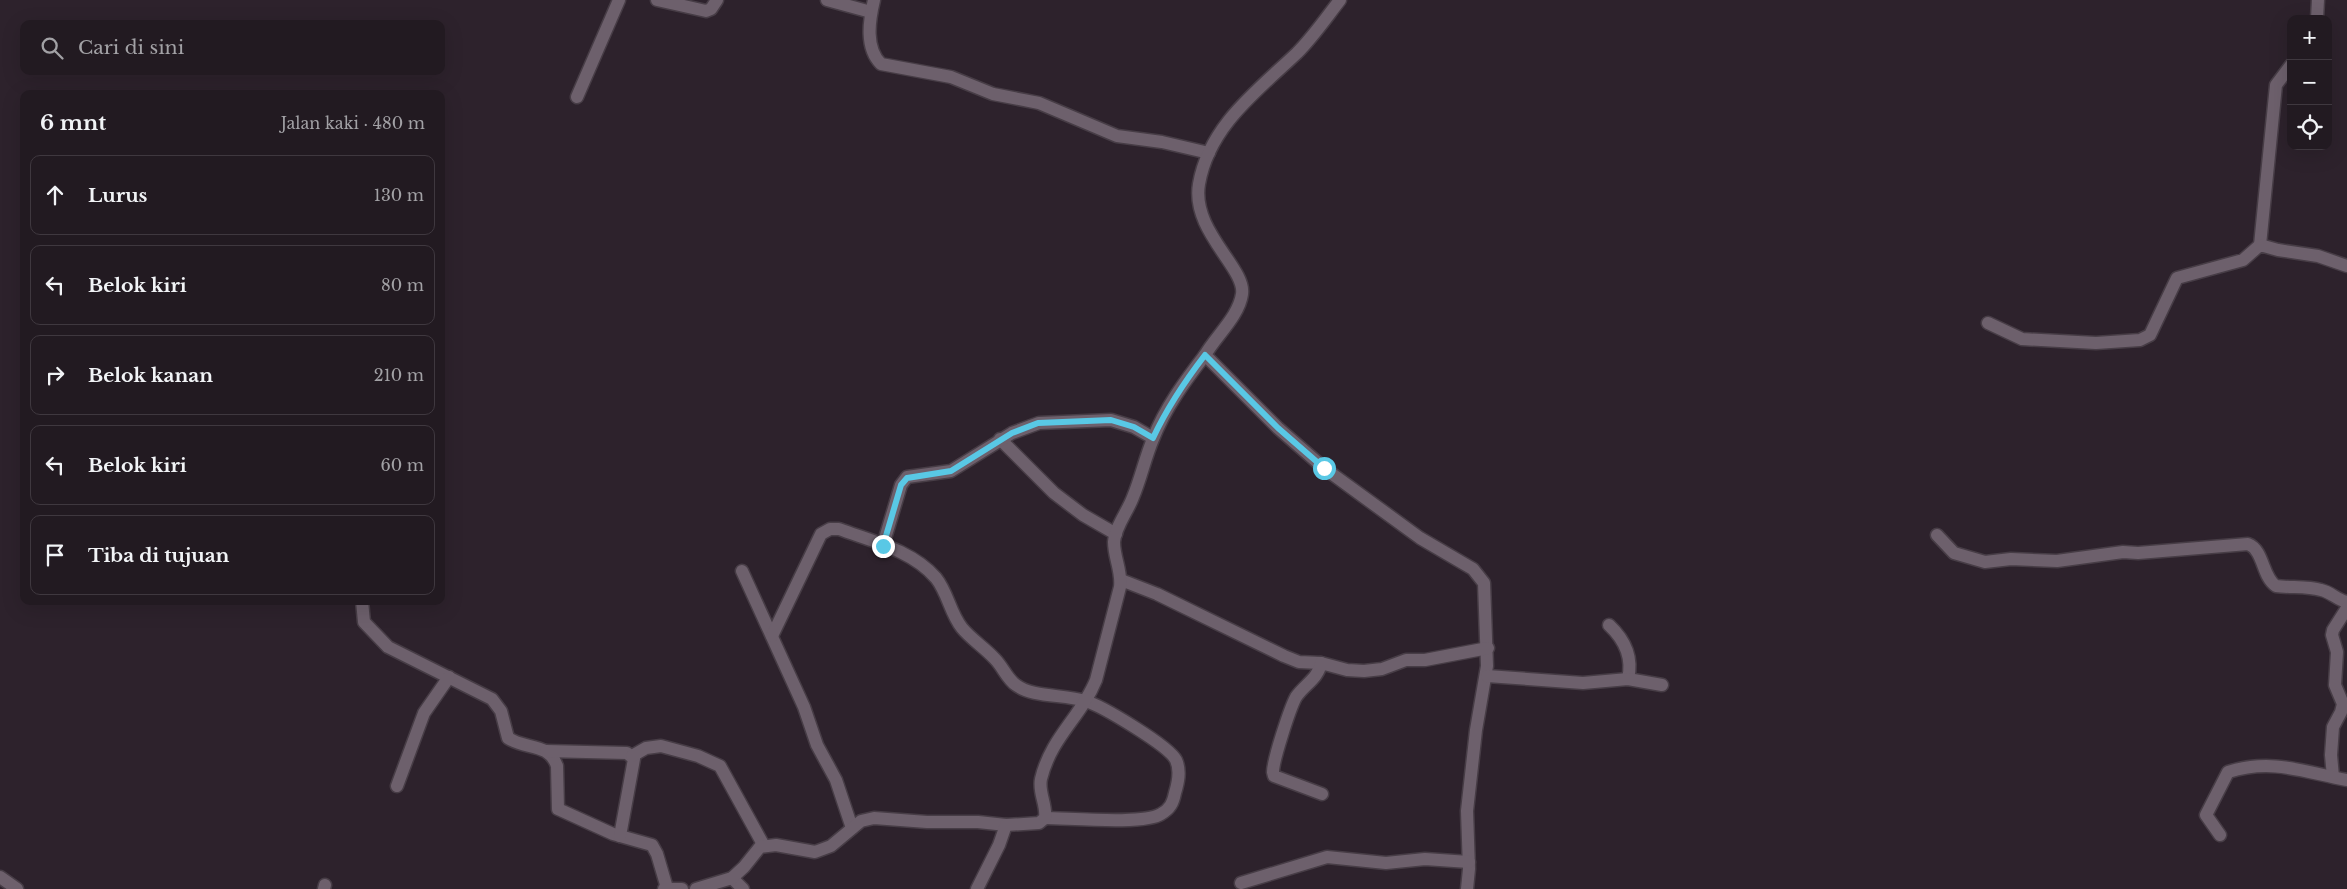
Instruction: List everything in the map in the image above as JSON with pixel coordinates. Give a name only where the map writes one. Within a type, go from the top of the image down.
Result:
[{"type":"street","points":[[577,97],[619,0]]},
{"type":"street","points":[[657,0],[706,11],[711,9],[717,0]]},
{"type":"street","points":[[827,0],[872,6],[870,44],[872,51],[881,64],[951,77],[993,94],[1039,104],[1118,136],[1162,142],[1209,153]]},
{"type":"street","points":[[1045,818],[1041,784],[1048,760],[1065,727],[1086,701],[1096,680],[1121,580],[1115,547],[1116,534],[1134,496],[1153,438],[1163,417],[1185,381],[1235,310],[1242,293],[1237,275],[1209,233],[1200,209],[1199,184],[1209,153],[1230,119],[1270,76],[1308,41],[1340,0]]},
{"type":"street","points":[[2317,15],[2318,0]]},
{"type":"street","points":[[1988,323],[2022,339],[2096,342],[2146,338],[2154,328],[2177,278],[2243,260],[2260,245],[2276,86],[2287,71]]},
{"type":"street","points":[[2260,245],[2278,250],[2318,256],[2347,266]]},
{"type":"street","points":[[1205,355],[1278,428],[1324,468],[1420,538],[1478,573],[1484,582],[1488,648],[1487,676],[1476,730],[1467,811],[1469,862],[1466,889]]},
{"type":"street","points":[[883,546],[901,485],[907,478],[951,471],[1000,439],[1038,423],[1111,420],[1134,427],[1153,438]]},
{"type":"street","points":[[1000,439],[1054,493],[1082,515],[1116,534]]},
{"type":"street","points":[[696,889],[732,878],[744,867],[757,849],[764,846],[776,845],[815,852],[831,846],[861,821],[874,818],[927,822],[978,822],[1006,825],[1039,823],[1045,818],[1142,820],[1160,816],[1171,807],[1179,774],[1176,760],[1172,755],[1155,740],[1086,701],[1027,690],[1014,684],[995,658],[962,627],[947,595],[935,578],[920,564],[883,546],[839,529],[830,529],[821,534],[772,636]]},
{"type":"street","points":[[1937,534],[1954,553],[1985,562],[2011,560],[2057,561],[2123,552],[2138,553],[2248,544],[2255,548],[2268,578],[2276,586],[2314,588],[2325,591],[2339,600],[2347,602]]},
{"type":"street","points":[[742,571],[804,707],[817,745],[836,780],[852,828]]},
{"type":"street","points":[[1121,580],[1166,598],[1299,662],[1321,663],[1354,672],[1372,670],[1406,660],[1425,660],[1488,648]]},
{"type":"street","points":[[362,605],[364,622],[388,647],[492,699],[501,711],[509,739],[546,751],[627,753],[632,756],[634,759],[620,836]]},
{"type":"street","points":[[2334,777],[2331,756],[2333,727],[2343,704],[2335,685],[2337,652],[2333,630],[2347,608]]},
{"type":"street","points":[[1609,625],[1626,645],[1629,668],[1628,679]]},
{"type":"street","points":[[1321,663],[1316,677],[1297,696],[1292,707],[1273,772],[1274,776],[1322,794]]},
{"type":"street","points":[[1487,676],[1583,683],[1628,679],[1662,685]]},
{"type":"street","points":[[397,786],[424,713],[449,677]]},
{"type":"street","points":[[632,756],[646,748],[661,746],[698,756],[720,766],[764,846]]},
{"type":"street","points":[[546,751],[555,760],[557,766],[558,809],[620,836],[652,845],[657,854],[665,888],[682,889]]},
{"type":"street","points":[[2220,835],[2206,815],[2228,772],[2268,765],[2292,766],[2347,780]]},
{"type":"street","points":[[977,889],[999,845],[1006,825]]},
{"type":"street","points":[[1241,883],[1327,857],[1386,862],[1425,859],[1469,862]]},
{"type":"street","points":[[0,876],[17,889]]},
{"type":"street","points":[[732,878],[743,889]]},
{"type":"route","points":[[883,546],[901,485],[907,478],[916,475],[942,474],[951,471],[980,454],[1000,439],[1038,423],[1111,420],[1134,427],[1153,438],[1163,417],[1185,381],[1205,355],[1278,428],[1324,468]]}]
